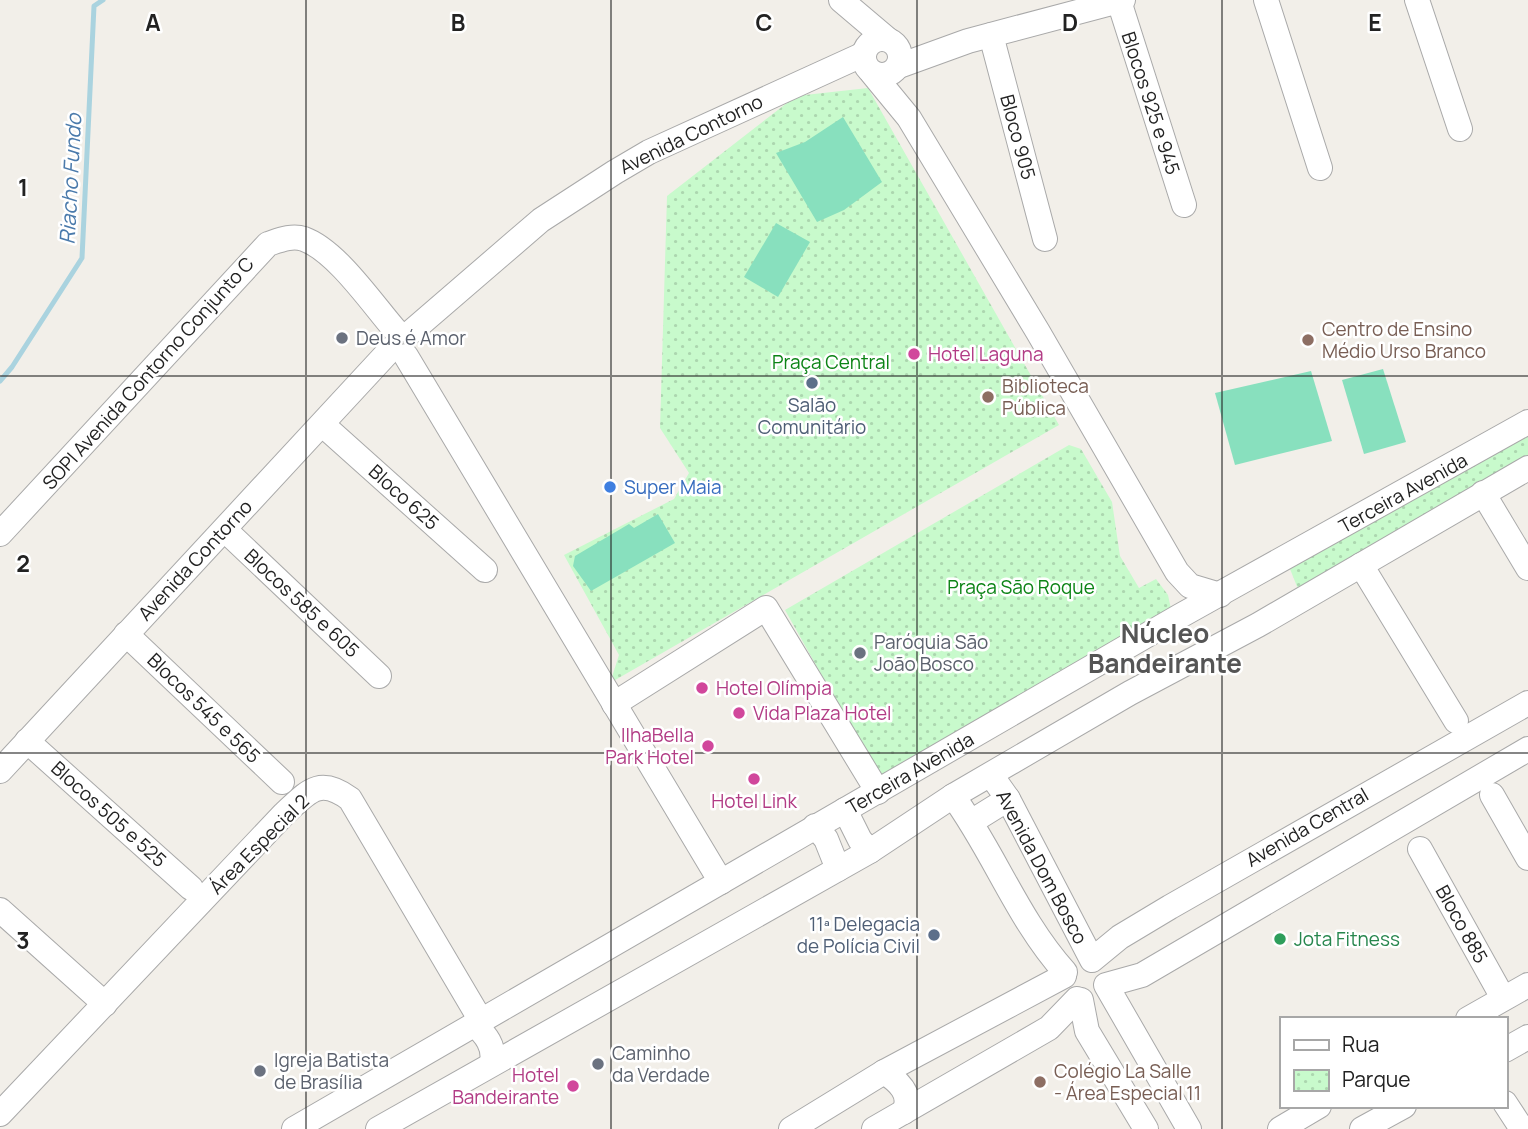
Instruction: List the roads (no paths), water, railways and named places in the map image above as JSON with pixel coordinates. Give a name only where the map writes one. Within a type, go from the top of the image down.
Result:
[{"type":"street","points":[[839,0],[880,57],[909,118],[968,220],[1019,299],[1177,572],[1190,586],[1250,590],[1260,606],[1258,625]]},
{"type":"street","points":[[1266,0],[1320,168]]},
{"type":"street","points":[[1417,0],[1460,129]]},
{"type":"street","name":"Avenida Contorno","points":[[0,771],[125,634],[225,530],[269,479],[401,342],[562,205],[649,152],[812,76],[880,57],[979,38],[1121,1]]},
{"type":"street","name":"Blocos 925 e 945","points":[[1121,1],[1184,205]]},
{"type":"street","name":"Bloco 905","points":[[979,38],[1045,239]]},
{"type":"street","name":"SOPI Avenida Contorno Conjunto C","points":[[0,534],[268,244],[286,237],[303,239],[323,249],[401,342],[721,882]]},
{"type":"street","name":"Terceira Avenida","points":[[294,1129],[815,826],[1528,422]]},
{"type":"street","name":"Bloco 625","points":[[323,425],[485,569]]},
{"type":"street","name":"Terceira Avenida","points":[[379,1129],[526,1043],[870,851],[953,796],[1130,693],[1258,625],[1528,468]]},
{"type":"street","points":[[1483,494],[1528,568]]},
{"type":"street","name":"Blocos 585 e 605","points":[[225,530],[379,676]]},
{"type":"street","points":[[1361,565],[1466,730],[1487,785],[1528,858]]},
{"type":"street","points":[[1272,567],[1273,578],[1283,593],[1291,598],[1301,599]]},
{"type":"street","points":[[1177,572],[1182,590],[1180,617]]},
{"type":"street","points":[[614,704],[766,608],[878,792]]},
{"type":"street","name":"Blocos 545 e 565","points":[[125,634],[282,782]]},
{"type":"street","name":"Avenida Central","points":[[1092,960],[1120,937],[1170,906],[1466,730],[1528,703]]},
{"type":"street","points":[[1466,730],[1488,746],[1504,763]]},
{"type":"street","name":"Blocos 505 e 525","points":[[27,741],[191,888]]},
{"type":"street","points":[[1105,985],[1142,975],[1487,785],[1504,763],[1528,749]]},
{"type":"street","name":"Avenida Dom Bosco","points":[[991,775],[1008,799],[1092,960]]},
{"type":"street","name":"Área Especial 2","points":[[0,1114],[284,814],[308,792],[329,786],[350,799],[490,1042],[494,1054],[492,1063]]},
{"type":"street","name":"Avenida Dom Bosco","points":[[953,796],[1042,944],[1065,974]]},
{"type":"street","points":[[971,822],[1008,799]]},
{"type":"street","points":[[845,810],[860,840],[870,851]]},
{"type":"street","points":[[815,826],[827,839],[838,869]]},
{"type":"street","name":"Bloco 885","points":[[1420,849],[1503,999]]},
{"type":"street","points":[[0,909],[104,1004]]},
{"type":"street","points":[[791,1129],[884,1072],[1065,974],[1076,960],[1092,960],[1101,965],[1106,975],[1105,985],[1095,998],[1079,1000],[1049,1028],[874,1129]]},
{"type":"street","points":[[1065,974],[1069,993],[1079,1000],[1087,1031],[1146,1129]]},
{"type":"street","points":[[1105,985],[1189,1129]]},
{"type":"street","points":[[1472,1017],[1528,985]]},
{"type":"street","points":[[506,1005],[513,1031],[526,1043]]},
{"type":"street","points":[[1507,1049],[1528,1037]]},
{"type":"street","points":[[884,1072],[895,1079],[904,1092],[907,1099],[904,1112]]},
{"type":"street","points":[[1507,1105],[1522,1129]]},
{"type":"street","points":[[1280,1129],[1316,1108]]},
{"type":"street","points":[[1362,1129],[1400,1108]]},
{"type":"waterway","name":"Riacho Fundo","points":[[0,381],[12,367],[82,258],[94,6],[103,0]]},
{"type":"place","name":"Deus é Amor","points":[[342,338]]},
{"type":"place","name":"Centro de Ensino Médio Urso Branco","points":[[1308,340]]},
{"type":"place","name":"Hotel Laguna","points":[[914,354]]},
{"type":"place","name":"Salão Comunitário","points":[[812,383]]},
{"type":"place","name":"Biblioteca Pública","points":[[988,397]]},
{"type":"place","name":"Super Maia","points":[[610,487]]},
{"type":"place","name":"Paróquia São João Bosco","points":[[860,653]]},
{"type":"place","name":"Hotel Olímpia","points":[[702,688]]},
{"type":"place","name":"Vida Plaza Hotel","points":[[739,713]]},
{"type":"place","name":"IlhaBella Park Hotel","points":[[708,746]]},
{"type":"place","name":"Hotel Link","points":[[754,779]]},
{"type":"place","name":"11ª Delegacia de Polícia Civil","points":[[934,935]]},
{"type":"place","name":"Jota Fitness","points":[[1280,939]]},
{"type":"place","name":"Caminho da Verdade","points":[[598,1064]]},
{"type":"place","name":"Igreja Batista de Brasília","points":[[260,1071]]},
{"type":"place","name":"Colégio La Salle - Área Especial 11","points":[[1040,1082]]},
{"type":"place","name":"Hotel Bandeirante","points":[[573,1086]]},
{"type":"district","name":"Núcleo Bandeirante","points":[[1165,648]]},
{"type":"park label","name":"Praça Central","points":[[831,362]]},
{"type":"park label","name":"Praça São Roque","points":[[1021,587]]}]
